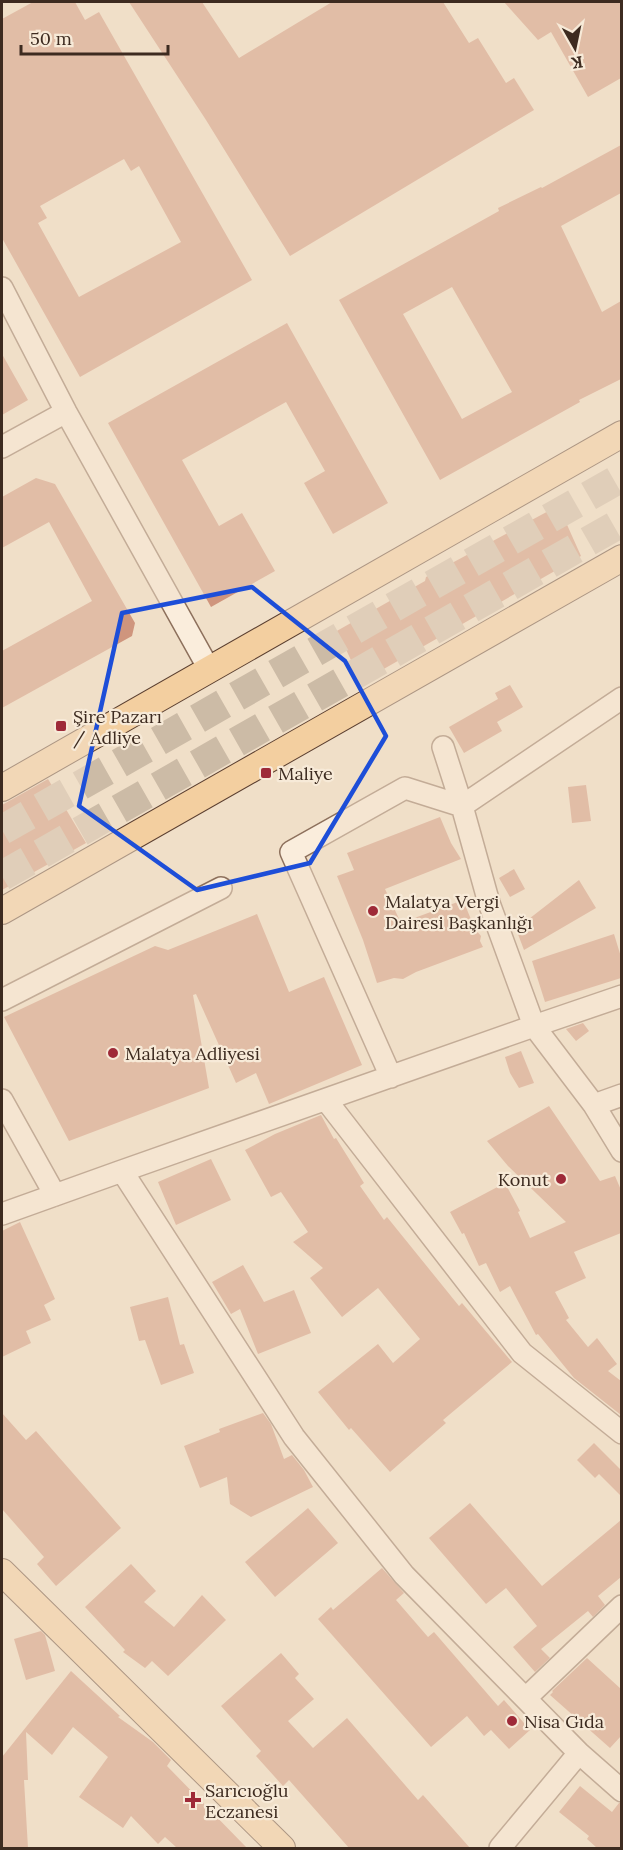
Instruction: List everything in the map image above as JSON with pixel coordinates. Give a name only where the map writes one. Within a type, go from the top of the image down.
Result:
[{"type":"main road","points":[[2,788],[621,434]]},
{"type":"main road","points":[[2,910],[621,558]]},
{"type":"main road","points":[[2,1572],[282,1848]]},
{"type":"street","points":[[2,288],[66,412],[209,669]]},
{"type":"street","points":[[2,447],[66,412]]},
{"type":"street","points":[[462,806],[621,698]]},
{"type":"street","points":[[443,747],[489,903],[534,1026],[594,1105],[621,1151]]},
{"type":"street","points":[[391,1077],[291,852],[405,788],[462,806]]},
{"type":"street","points":[[2,1000],[221,888]]},
{"type":"street","points":[[2,1214],[621,996]]},
{"type":"street","points":[[594,1105],[621,1095]]},
{"type":"street","points":[[2,1100],[56,1195]]},
{"type":"street","points":[[326,1100],[522,1353],[621,1433]]},
{"type":"street","points":[[122,1171],[294,1437],[404,1575],[579,1753],[621,1791]]},
{"type":"street","points":[[526,1698],[621,1606]]},
{"type":"street","points":[[500,1848],[579,1753]]},
{"type":"highlighted area","points":[[252,587],[345,661],[386,736],[310,863],[197,890],[79,806],[122,613]]},
{"type":"building","points":[[33,2],[75,2],[85,20],[99,12],[252,280],[80,377],[2,238],[2,19]],"holes":[[[124,159],[131,171],[139,166],[181,242],[79,297],[38,223],[47,218],[40,206]]]},
{"type":"building","points":[[129,2],[202,2],[239,58],[332,2],[443,2],[469,43],[478,38],[506,83],[514,78],[534,110],[290,256],[206,120]]},
{"type":"building","points":[[504,2],[621,2],[621,78],[588,97],[551,32],[538,40]]},
{"type":"building","points":[[621,145],[621,193],[561,226],[602,312],[621,301],[621,379],[579,400],[580,402],[440,480],[339,300],[499,211],[498,208],[542,188]],"holes":[[[452,287],[512,392],[462,419],[403,314]]]},
{"type":"building","points":[[287,323],[388,503],[333,534],[304,483],[325,471],[286,402],[182,460],[219,526],[242,513],[275,571],[211,607],[108,423]]},
{"type":"building","points":[[2,354],[28,400],[2,415]]},
{"type":"building","points":[[36,478],[55,484],[135,623],[132,636],[2,708],[2,651],[92,601],[49,522],[2,548],[2,497]]},
{"type":"building","points":[[554,508],[564,518],[581,556],[361,682],[344,645],[342,646],[335,632],[425,581],[426,577]]},
{"type":"building","points":[[510,685],[523,707],[497,722],[502,731],[464,753],[449,727],[498,699],[495,693]]},
{"type":"building","points":[[48,779],[86,843],[2,890],[2,805]]},
{"type":"building","points":[[586,785],[591,821],[572,823],[568,787]]},
{"type":"building","name":"Malatya Vergi Dairesi Başkanlığı","points":[[440,817],[461,859],[385,889],[401,923],[463,900],[475,929],[481,936],[480,941],[483,947],[403,979],[394,978],[377,983],[363,940],[337,876],[354,870],[347,853]]},
{"type":"building","points":[[514,869],[525,889],[510,897],[499,878]]},
{"type":"building","points":[[579,880],[596,908],[524,950],[516,929]]},
{"type":"building","name":"Malatya Adliyesi","points":[[257,914],[289,992],[324,977],[362,1065],[269,1104],[256,1073],[236,1083],[196,994],[193,995],[209,1088],[69,1141],[4,1017],[155,946],[168,950]]},
{"type":"building","points":[[614,934],[621,957],[621,978],[545,1002],[532,961]]},
{"type":"building","points":[[583,1023],[589,1031],[576,1041],[566,1029]]},
{"type":"building","points":[[521,1051],[534,1083],[519,1088],[510,1073],[505,1057]]},
{"type":"building","points":[[549,1106],[600,1181],[615,1176],[621,1190],[621,1233],[574,1252],[586,1278],[555,1292],[569,1318],[566,1320],[588,1347],[597,1338],[617,1364],[608,1371],[621,1381],[621,1415],[574,1378],[538,1334],[536,1335],[510,1286],[500,1292],[486,1263],[479,1266],[464,1233],[462,1234],[450,1212],[505,1183],[520,1211],[518,1212],[530,1238],[566,1222],[508,1166],[487,1141]]},
{"type":"building","points":[[321,1115],[334,1139],[336,1138],[364,1183],[360,1186],[384,1220],[387,1217],[459,1306],[462,1303],[512,1362],[443,1420],[446,1423],[390,1472],[351,1428],[349,1430],[318,1392],[378,1344],[393,1363],[420,1339],[378,1288],[342,1317],[310,1278],[323,1268],[293,1242],[308,1232],[281,1192],[271,1197],[245,1150],[275,1134]]},
{"type":"building","points":[[211,1159],[231,1200],[176,1225],[158,1182]]},
{"type":"building","points":[[20,1222],[55,1299],[44,1305],[51,1320],[26,1331],[31,1343],[2,1357],[2,1231]]},
{"type":"building","points":[[243,1265],[264,1302],[294,1290],[311,1333],[258,1354],[240,1309],[231,1314],[212,1282]]},
{"type":"building","points":[[168,1297],[180,1345],[184,1344],[194,1373],[161,1385],[145,1340],[139,1341],[130,1307]]},
{"type":"building","points":[[2,1413],[26,1440],[36,1431],[121,1528],[56,1586],[37,1564],[44,1557],[2,1509]]},
{"type":"building","points":[[263,1413],[271,1424],[284,1459],[292,1455],[304,1470],[313,1487],[251,1517],[230,1504],[227,1477],[200,1488],[184,1446],[220,1432],[219,1429]]},
{"type":"building","points":[[594,1443],[621,1470],[621,1496],[599,1474],[595,1478],[577,1460]]},
{"type":"building","points":[[470,1503],[542,1586],[621,1520],[621,1577],[598,1596],[605,1605],[593,1617],[588,1611],[541,1649],[550,1658],[535,1672],[513,1647],[537,1626],[506,1588],[486,1604],[429,1538]]},
{"type":"building","points":[[308,1508],[338,1543],[275,1597],[245,1562]]},
{"type":"building","points":[[131,1564],[156,1591],[144,1602],[174,1627],[202,1595],[226,1620],[168,1676],[152,1661],[145,1668],[123,1652],[125,1650],[85,1607]]},
{"type":"building","points":[[382,1568],[404,1593],[396,1600],[428,1637],[434,1632],[498,1706],[504,1700],[530,1730],[509,1749],[491,1730],[484,1736],[467,1716],[431,1747],[318,1619],[331,1607],[333,1610]]},
{"type":"building","points":[[41,1631],[45,1635],[55,1671],[26,1680],[14,1639]]},
{"type":"building","points":[[281,1653],[299,1674],[295,1678],[314,1699],[288,1721],[313,1748],[347,1718],[418,1800],[423,1795],[470,1848],[349,1848],[289,1780],[283,1786],[256,1756],[261,1751],[221,1706]]},
{"type":"building","points":[[587,1658],[621,1689],[621,1736],[610,1748],[550,1695]]},
{"type":"building","points":[[71,1671],[120,1716],[118,1717],[153,1742],[171,1760],[167,1766],[247,1848],[177,1848],[165,1837],[158,1844],[131,1816],[123,1828],[79,1797],[108,1757],[73,1727],[52,1755],[26,1732],[28,1780],[24,1780],[28,1848],[2,1848],[2,1757]]},
{"type":"building","points":[[580,1786],[612,1812],[621,1803],[621,1848],[597,1848],[587,1839],[589,1836],[559,1812]]},
{"type":"tunnel","points":[[2,830],[622,477]]},
{"type":"tunnel","points":[[2,876],[622,522]]},
{"type":"place","name":"Şire Pazarı / Adliye","points":[[61,726]]},
{"type":"place","name":"Maliye","points":[[266,773]]},
{"type":"place","name":"Malatya Vergi Dairesi Başkanlığı","points":[[373,911]]},
{"type":"place","name":"Malatya Adliyesi","points":[[113,1053]]},
{"type":"place","name":"Konut","points":[[561,1179]]},
{"type":"place","name":"Nisa Gıda","points":[[512,1721]]},
{"type":"place","name":"Sarıcıoğlu Eczanesi","points":[[193,1800]]}]
